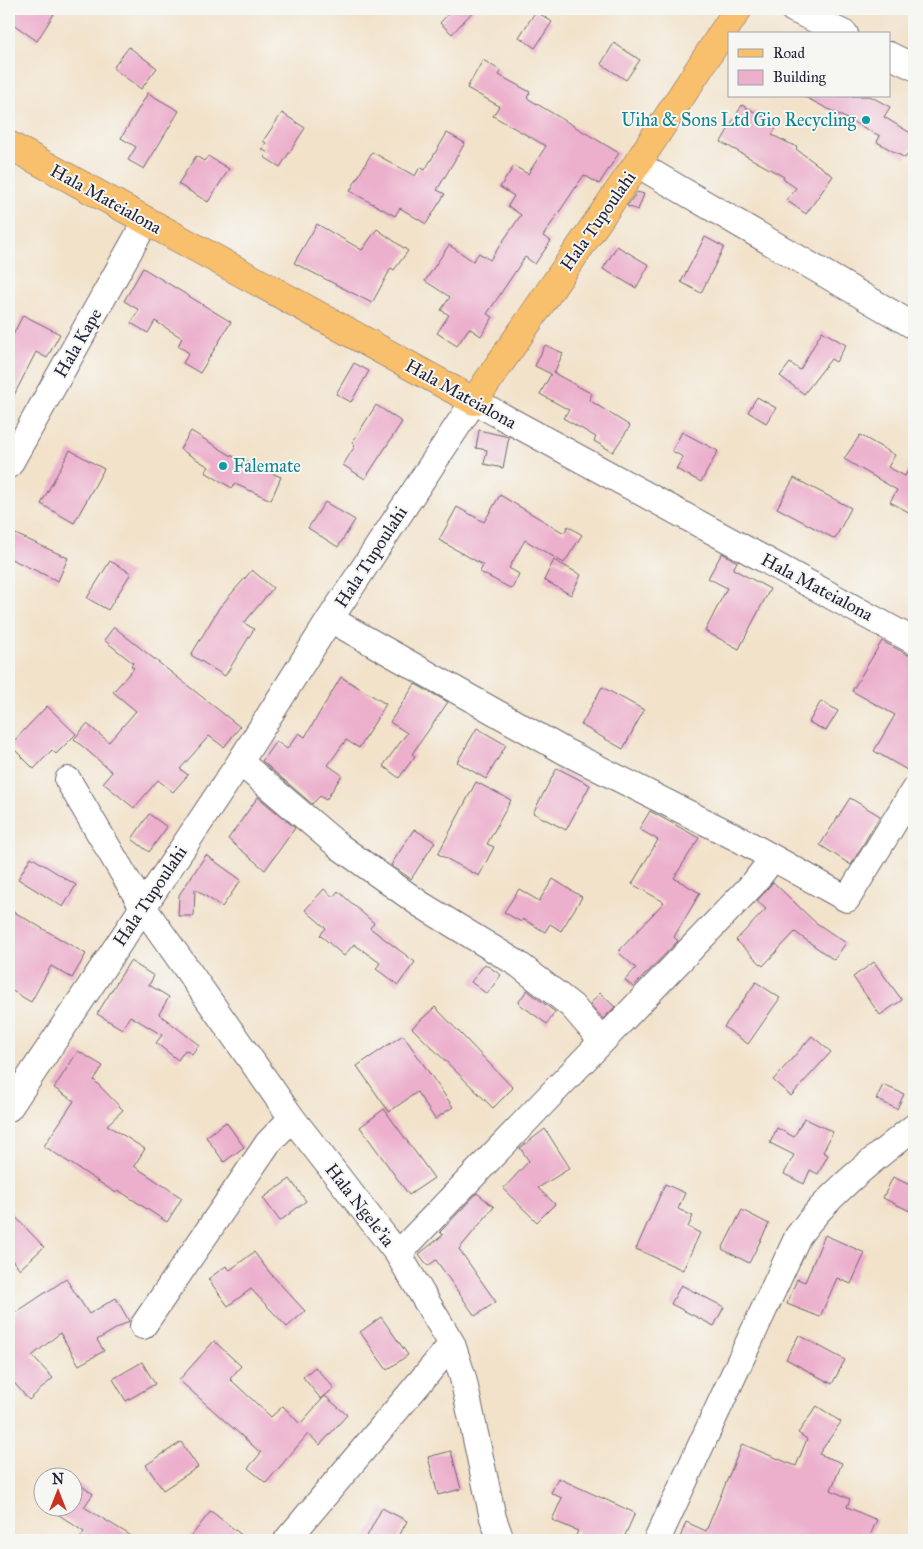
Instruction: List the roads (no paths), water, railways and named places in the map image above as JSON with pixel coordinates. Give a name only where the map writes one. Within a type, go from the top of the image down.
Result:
[{"type":"main road","name":"Hala Tupoulahi","points":[[474,401],[637,164],[738,9]]},
{"type":"main road","name":"Hala Mateialona","points":[[9,145],[474,401]]},
{"type":"street","points":[[794,9],[841,32]]},
{"type":"street","points":[[890,55],[914,67]]},
{"type":"street","points":[[637,164],[914,326]]},
{"type":"street","name":"Hala Kape","points":[[9,464],[146,221]]},
{"type":"street","name":"Hala Tupoulahi","points":[[9,1108],[240,762],[330,619],[474,401]]},
{"type":"street","name":"Hala Mateialona","points":[[474,401],[914,640]]},
{"type":"street","points":[[330,619],[566,752],[773,858],[847,899],[914,790]]},
{"type":"street","points":[[240,762],[340,847],[420,904],[518,964],[572,1006],[602,1041]]},
{"type":"street","name":"Hala Ngele'ia","points":[[68,780],[143,907],[292,1118],[398,1254],[452,1344],[463,1378],[493,1518],[501,1540]]},
{"type":"street","points":[[398,1254],[754,883],[773,858]]},
{"type":"street","points":[[143,1326],[268,1143],[292,1118]]},
{"type":"street","points":[[657,1540],[798,1236],[812,1217],[830,1199],[914,1128]]},
{"type":"street","points":[[287,1540],[452,1344]]},
{"type":"place","name":"Uiha & Sons Ltd Gio Recycling","points":[[866,120]]},
{"type":"place","name":"Falemate","points":[[223,466]]}]
